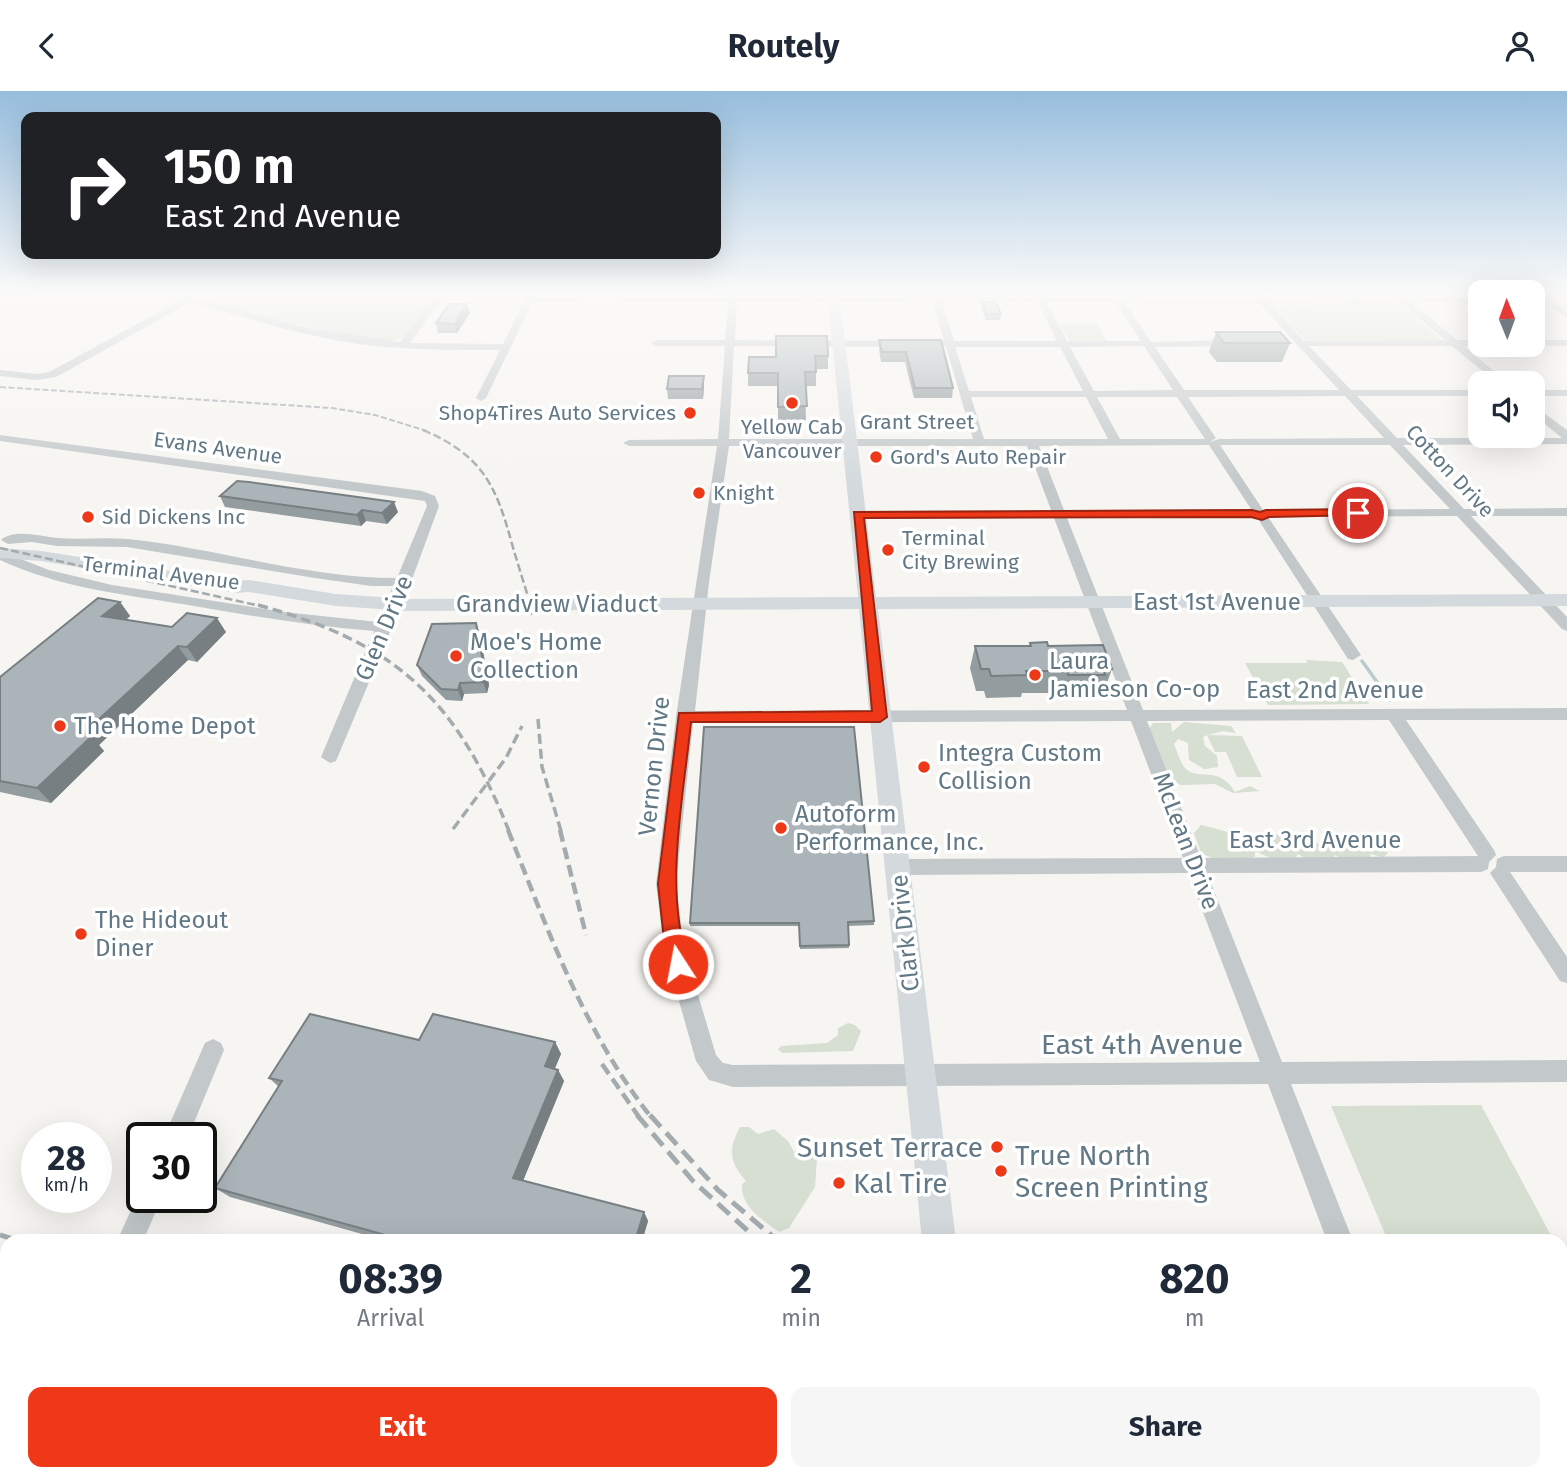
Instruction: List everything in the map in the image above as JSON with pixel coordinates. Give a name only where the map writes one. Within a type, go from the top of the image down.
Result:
[{"type":"main road","name":"Clark Drive","points":[[841,357],[938,1234]]},
{"type":"main road","name":"Terminal Avenue","points":[[2,547],[79,557],[235,587],[249,586]]},
{"type":"main road","name":"Grandview Viaduct","points":[[249,586],[336,600],[409,605],[866,603]]},
{"type":"main road","name":"East 1st Avenue","points":[[866,603],[1567,600]]},
{"type":"street","points":[[0,373],[37,377],[57,372],[85,357]]},
{"type":"street","points":[[481,398],[501,357]]},
{"type":"street","name":"Vernon Drive","points":[[717,1072],[707,1061],[674,949],[666,884],[684,717],[722,461],[728,357]]},
{"type":"street","points":[[953,357],[979,441]]},
{"type":"street","points":[[1070,357],[1115,441]]},
{"type":"street","points":[[1156,357],[1353,655]]},
{"type":"street","name":"Cotton Drive","points":[[1314,357],[1567,626]]},
{"type":"street","points":[[1471,357],[1488,371]]},
{"type":"street","points":[[1545,393],[1567,393]]},
{"type":"street","points":[[964,394],[1468,394]]},
{"type":"street","points":[[1545,418],[1567,436]]},
{"type":"street","name":"Evans Avenue","points":[[0,438],[397,491],[431,499]]},
{"type":"street","name":"McLean Drive","points":[[1031,441],[1337,1234]]},
{"type":"street","name":"Grant Street","points":[[629,443],[1567,441]]},
{"type":"street","name":"Glen Drive","points":[[330,757],[404,582],[433,506],[431,499]]},
{"type":"street","points":[[858,515],[1567,512]]},
{"type":"street","name":"Terminal Avenue","points":[[2,547],[32,538],[57,542],[127,543],[360,580],[404,582]]},
{"type":"street","points":[[58,576],[79,557],[106,546],[142,547]]},
{"type":"street","name":"Terminal Avenue","points":[[2,547],[58,576],[115,591],[307,620],[385,627]]},
{"type":"street","points":[[99,603],[115,591]]},
{"type":"street","name":"East 2nd Avenue","points":[[684,717],[1567,714]]},
{"type":"street","points":[[1394,715],[1567,974]]},
{"type":"street","name":"East 3rd Avenue","points":[[897,867],[1567,863]]},
{"type":"street","points":[[183,1122],[214,1050]]},
{"type":"street","name":"East 4th Avenue","points":[[717,1072],[733,1076],[1567,1072]]},
{"type":"street","points":[[133,1234],[143,1213]]},
{"type":"shaded area","points":[[1306,660],[1342,662],[1369,704],[1268,705],[1245,663],[1307,663]]},
{"type":"shaded area","points":[[1184,722],[1231,726],[1236,733],[1223,731],[1208,735],[1242,736],[1262,777],[1237,777],[1226,752],[1215,752],[1207,735],[1203,737],[1205,746],[1217,756],[1218,767],[1204,769],[1189,760],[1188,743],[1178,739],[1174,744],[1186,769],[1197,774],[1216,776],[1229,784],[1235,792],[1250,786],[1260,791],[1233,793],[1215,784],[1181,785],[1168,778],[1148,730],[1153,723],[1171,723],[1172,732]]},
{"type":"shaded area","points":[[1201,825],[1262,839],[1268,830],[1283,837],[1302,831],[1320,845],[1332,842],[1346,849],[1346,846],[1360,845],[1368,850],[1375,846],[1388,852],[1384,858],[1371,854],[1369,858],[1344,859],[1334,855],[1334,858],[1307,859],[1298,854],[1295,858],[1272,859],[1255,851],[1255,857],[1220,862],[1201,853],[1194,833]]},
{"type":"shaded area","points":[[848,1023],[861,1031],[853,1051],[782,1053],[778,1049],[781,1046],[827,1043],[838,1035],[838,1028]]},
{"type":"shaded area","points":[[1481,1105],[1550,1234],[1385,1234],[1331,1106]]},
{"type":"shaded area","points":[[740,1127],[749,1127],[758,1134],[774,1129],[788,1141],[794,1152],[804,1147],[817,1158],[815,1187],[789,1228],[779,1232],[760,1218],[745,1200],[742,1184],[746,1181],[736,1168],[732,1155],[733,1142]]},
{"type":"building","points":[[749,357],[815,357],[816,372],[805,372],[807,406],[778,407],[778,373],[748,373]]},
{"type":"building","points":[[907,357],[945,357],[953,388],[915,388]]},
{"type":"building","points":[[669,376],[704,376],[702,389],[667,389]]},
{"type":"building","points":[[237,481],[394,502],[382,513],[362,510],[357,515],[220,496]]},
{"type":"building","name":"The Home Depot","points":[[98,598],[120,602],[102,616],[172,627],[187,613],[217,618],[187,647],[178,646],[83,734],[92,736],[37,788],[0,781],[0,677]]},
{"type":"building","name":"Moe's Home Collection","points":[[476,623],[485,674],[483,682],[460,683],[458,690],[441,689],[417,665],[432,624]]},
{"type":"building","points":[[1047,642],[1048,646],[1103,645],[1112,669],[1103,669],[1105,675],[1026,671],[1027,675],[991,676],[989,669],[981,669],[975,646],[1031,646],[1030,643]]},
{"type":"building","name":"Autoform Performance, Inc.","points":[[704,727],[854,727],[874,921],[848,922],[849,945],[800,946],[799,923],[690,923]]},
{"type":"building","points":[[310,1014],[419,1040],[433,1014],[555,1042],[545,1066],[558,1070],[513,1178],[644,1212],[637,1234],[382,1234],[217,1189],[282,1081],[269,1078]]},
{"type":"waterway","points":[[1362,661],[1390,700]]},
{"type":"railway","points":[[0,387],[332,408],[375,415],[427,431]]},
{"type":"railway","points":[[423,430],[460,450],[484,474],[500,505],[531,607]]},
{"type":"railway","points":[[0,548],[263,607]]},
{"type":"railway","points":[[258,605],[263,607]]},
{"type":"railway","points":[[530,605],[534,619]]},
{"type":"railway","points":[[263,607],[307,620],[385,658],[416,683],[443,712],[467,745],[488,783]]},
{"type":"railway","points":[[538,719],[542,767],[561,831]]},
{"type":"railway","points":[[488,783],[506,758],[522,726]]},
{"type":"railway","points":[[453,829],[488,783]]},
{"type":"railway","points":[[488,783],[509,831]]},
{"type":"railway","points":[[508,830],[553,942],[586,1014],[627,1084],[651,1117]]},
{"type":"railway","points":[[560,830],[586,935]]},
{"type":"railway","points":[[602,1064],[639,1117]]},
{"type":"railway","points":[[637,1115],[693,1181],[751,1234]]},
{"type":"railway","points":[[650,1115],[718,1190],[770,1234]]},
{"type":"place","name":"Yellow Cab Vancouver","points":[[792,403]]},
{"type":"place","name":"Shop4Tires Auto Services","points":[[690,413]]},
{"type":"place","name":"Gord's Auto Repair","points":[[876,457]]},
{"type":"place","name":"Knight","points":[[699,493]]},
{"type":"place","name":"Sid Dickens Inc","points":[[88,517]]},
{"type":"place","name":"Terminal City Brewing","points":[[888,550]]},
{"type":"place","name":"Moe's Home Collection","points":[[456,656]]},
{"type":"place","name":"Laura Jamieson Co-op","points":[[1035,675]]},
{"type":"place","name":"The Home Depot","points":[[60,726]]},
{"type":"place","name":"Integra Custom Collision","points":[[924,767]]},
{"type":"place","name":"Autoform Performance, Inc.","points":[[781,828]]},
{"type":"place","name":"The Hideout Diner","points":[[81,934]]},
{"type":"place","name":"Sunset Terrace","points":[[997,1147]]},
{"type":"place","name":"True North Screen Printing","points":[[1001,1171]]},
{"type":"place","name":"Kal Tire","points":[[839,1183]]},
{"type":"route","points":[[678,964],[666,884],[684,717],[880,717],[858,515],[1252,513],[1262,517],[1266,516],[1266,513],[1358,513]]}]
